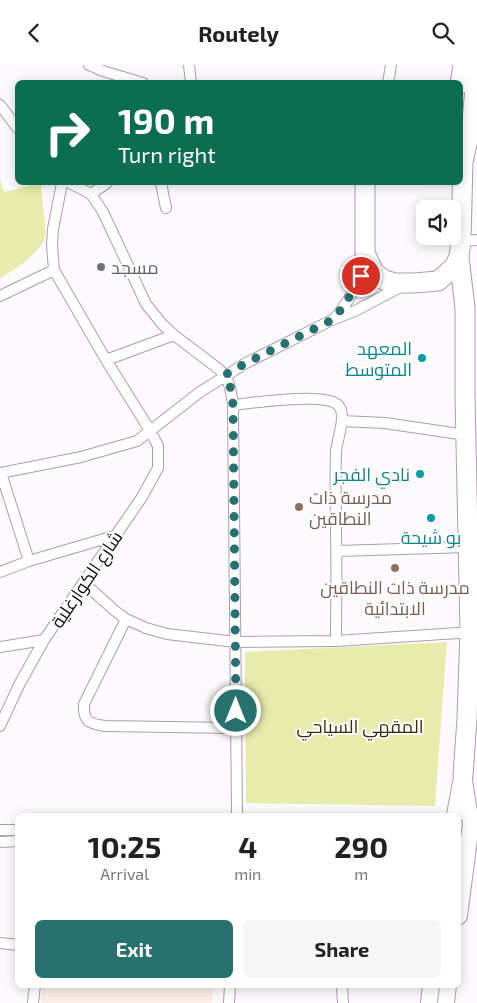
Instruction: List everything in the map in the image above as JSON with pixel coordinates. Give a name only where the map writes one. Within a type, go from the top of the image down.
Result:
[{"type":"highway","points":[[460,80],[462,65]]},
{"type":"highway","points":[[463,176],[467,157],[477,66]]},
{"type":"highway","points":[[365,185],[365,253],[370,265],[380,277],[389,282],[407,284],[438,281],[454,267],[466,246]]},
{"type":"highway","points":[[461,185],[466,246],[465,308],[471,395],[466,435],[472,501],[468,547],[474,632],[463,775]]},
{"type":"highway","points":[[438,281],[450,288],[465,308]]},
{"type":"main road","points":[[455,813],[463,775]]},
{"type":"main road","points":[[461,899],[469,831],[463,775]]},
{"type":"main road","points":[[429,1003],[431,988]]},
{"type":"main road","points":[[446,1003],[448,988]]},
{"type":"street","points":[[89,65],[135,80]]},
{"type":"street","points":[[189,65],[191,80]]},
{"type":"street","points":[[388,80],[391,65]]},
{"type":"street","points":[[0,105],[15,125]]},
{"type":"street","points":[[0,296],[54,270],[53,229],[62,185]]},
{"type":"street","points":[[74,185],[91,194],[103,212],[146,304],[162,324],[174,335],[225,375],[231,389],[233,405],[237,813]]},
{"type":"street","points":[[91,194],[104,185]]},
{"type":"street","points":[[161,185],[166,208]]},
{"type":"street","points":[[332,320],[344,306],[358,283],[363,270],[365,253]]},
{"type":"street","name":"شارع الكوارغلية","points":[[0,726],[19,685],[44,640],[142,497],[158,468],[158,446],[151,432],[106,360],[54,270]]},
{"type":"street","points":[[29,561],[0,473],[81,457],[137,441],[151,432],[194,396],[225,375],[407,284]]},
{"type":"street","points":[[106,360],[174,335]]},
{"type":"street","points":[[233,405],[282,399],[328,401],[340,407],[342,421],[336,454],[336,641]]},
{"type":"street","points":[[342,421],[385,423],[466,435]]},
{"type":"street","points":[[0,572],[29,561],[114,536]]},
{"type":"street","points":[[337,551],[468,547]]},
{"type":"street","points":[[84,583],[126,619],[146,628],[167,634],[236,642],[336,641],[474,632]]},
{"type":"street","points":[[126,619],[84,703],[84,713],[87,719],[93,725],[105,726],[235,728]]},
{"type":"street","points":[[0,647],[44,640]]},
{"type":"street","points":[[0,831],[15,830]]},
{"type":"street","points":[[0,842],[15,841]]},
{"type":"street","points":[[0,943],[15,945]]},
{"type":"street","points":[[33,1003],[35,988]]},
{"type":"street","points":[[229,1003],[230,988]]},
{"type":"street","points":[[342,988],[343,1003]]},
{"type":"shaded area","points":[[42,988],[213,988],[212,1003],[41,1003]]},
{"type":"green space","points":[[0,179],[4,192],[33,185],[41,185],[45,237],[32,255],[0,278]]},
{"type":"green space","name":"المقهي السياحي","points":[[447,642],[435,806],[246,803],[245,652]]},
{"type":"place","name":"مسجد","points":[[101,267]]},
{"type":"place","name":"المعهد المتوسط","points":[[422,358]]},
{"type":"place","name":"نادي الفجر","points":[[420,474]]},
{"type":"place","name":"مدرسة ذات النطاقين","points":[[299,507]]},
{"type":"place","name":"بو شيحة","points":[[431,518]]},
{"type":"place","name":"مدرسة ذات النطاقين الابتدائية","points":[[395,568]]},
{"type":"route","points":[[236,711],[233,405],[231,389],[225,375],[332,320],[352,294],[361,276]]}]
